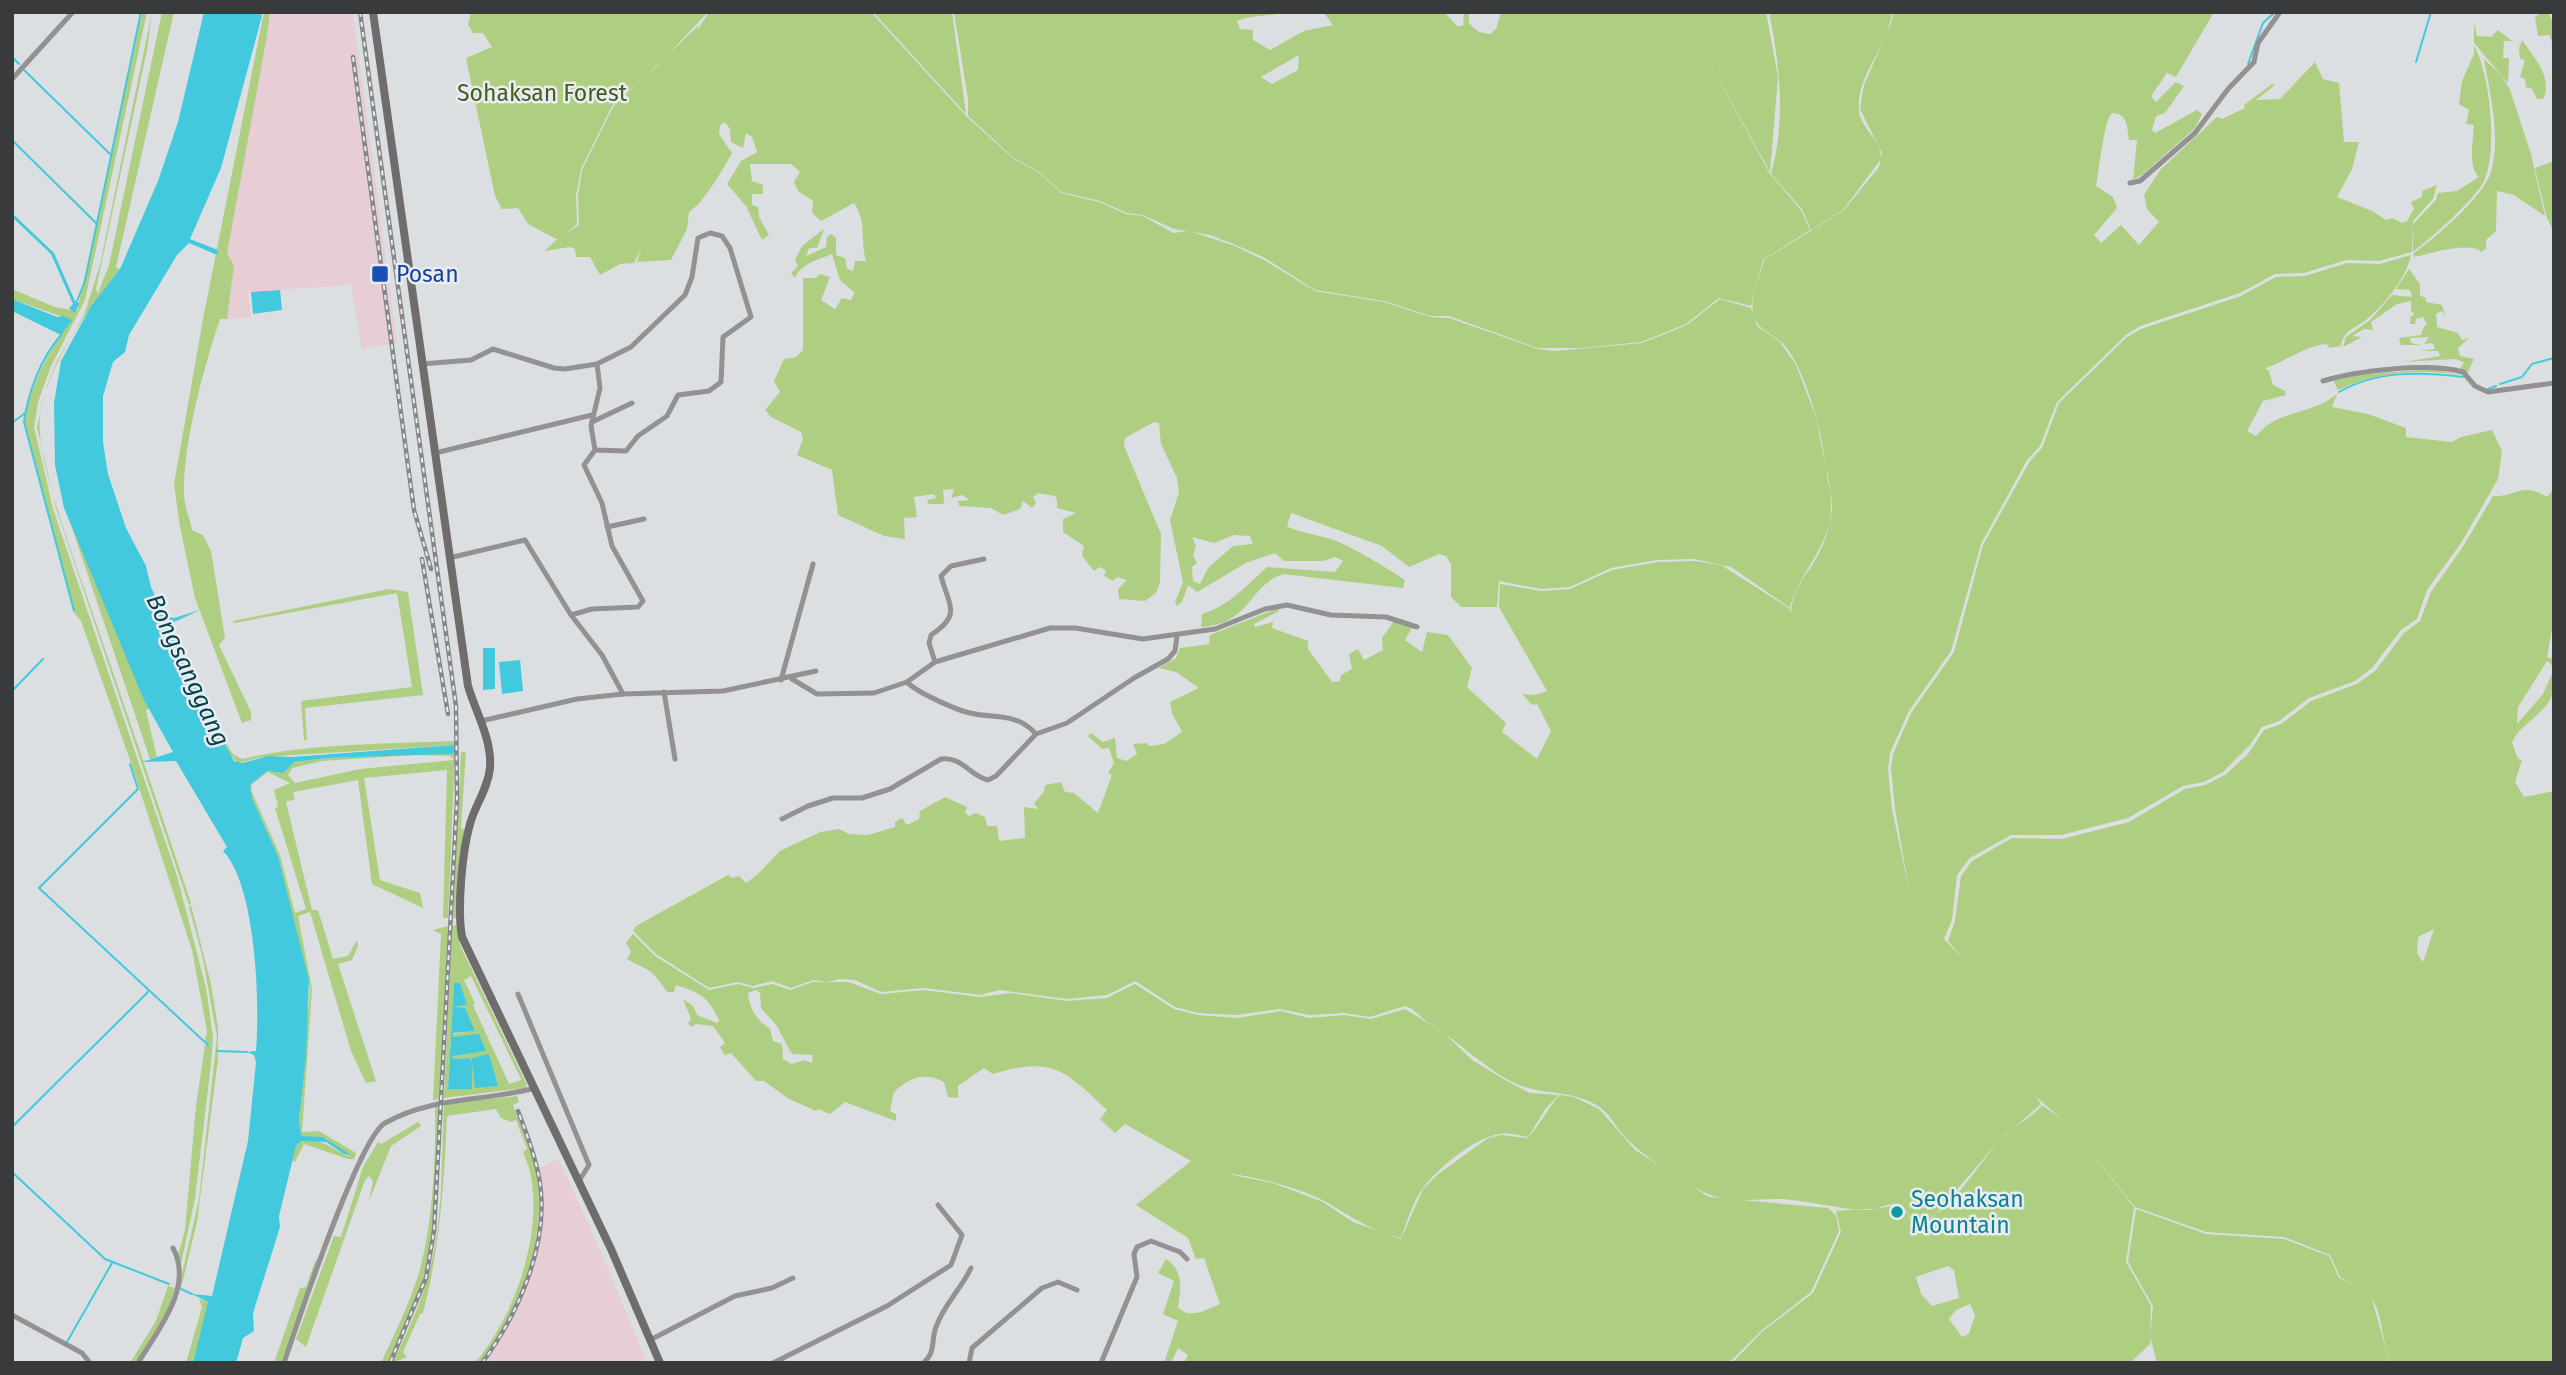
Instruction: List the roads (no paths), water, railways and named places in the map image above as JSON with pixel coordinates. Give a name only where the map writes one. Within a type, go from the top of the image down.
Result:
[{"type":"main road","points":[[373,12],[468,686],[489,752],[487,780],[470,825],[459,923],[468,952],[579,1181],[660,1363]]},
{"type":"street","points":[[12,79],[73,12]]},
{"type":"street","points":[[2130,183],[2140,181],[2195,132],[2232,84],[2254,62],[2261,38],[2280,12]]},
{"type":"street","points":[[422,364],[471,360],[493,349],[554,368],[597,363],[640,342],[685,295],[692,277],[698,238],[710,233],[726,240],[751,317],[723,337],[721,382],[709,391],[678,395],[667,416],[638,436],[626,451],[595,450]]},
{"type":"street","points":[[571,615],[582,611],[642,605],[637,586],[612,546],[602,503],[584,465],[595,450],[592,418],[600,388],[597,363]]},
{"type":"street","points":[[2323,381],[2343,375],[2432,368],[2463,372],[2472,384],[2488,392],[2554,383]]},
{"type":"street","points":[[435,453],[592,418],[632,403]]},
{"type":"street","points":[[607,527],[644,519]]},
{"type":"street","points":[[449,558],[525,540],[571,615],[602,656],[623,694]]},
{"type":"street","points":[[935,662],[929,643],[931,635],[949,623],[952,614],[941,576],[951,566],[984,559]]},
{"type":"street","points":[[781,680],[813,564]]},
{"type":"street","points":[[792,679],[817,694],[874,693],[907,682],[935,662],[1050,628],[1075,628],[1143,639],[1177,636],[1215,629],[1265,609],[1287,605],[1331,615],[1386,617],[1417,628]]},
{"type":"street","points":[[782,819],[808,806],[833,798],[862,798],[890,789],[942,759],[960,762],[988,780],[1036,734],[1067,723],[1134,678],[1168,659],[1175,651],[1177,636]]},
{"type":"street","points":[[481,721],[565,702],[623,694],[723,691],[792,679],[816,671]]},
{"type":"street","points":[[907,682],[917,692],[933,696],[970,713],[1016,718],[1036,734]]},
{"type":"street","points":[[664,692],[675,759]]},
{"type":"street","points":[[518,994],[589,1165],[579,1181]]},
{"type":"street","points":[[284,1363],[360,1158],[378,1128],[442,1101],[508,1094],[535,1088]]},
{"type":"street","points":[[773,1363],[897,1300],[953,1264],[962,1235],[938,1205]]},
{"type":"street","points":[[1101,1363],[1137,1277],[1134,1254],[1137,1247],[1151,1241],[1180,1252],[1187,1259]]},
{"type":"street","points":[[138,1363],[162,1326],[176,1292],[181,1268],[173,1248]]},
{"type":"street","points":[[923,1363],[931,1355],[936,1327],[946,1307],[960,1292],[971,1268]]},
{"type":"street","points":[[650,1340],[735,1296],[772,1288],[793,1278]]},
{"type":"street","points":[[969,1363],[972,1348],[1042,1288],[1058,1282],[1077,1290]]},
{"type":"street","points":[[12,1315],[82,1353],[90,1363]]},
{"type":"water","name":"Bongsanggang","points":[[204,12],[261,12],[262,16],[221,168],[190,239],[218,250],[217,255],[189,243],[177,255],[129,335],[125,352],[113,362],[103,396],[103,442],[108,474],[126,528],[146,566],[151,587],[164,616],[174,618],[200,610],[172,623],[171,632],[234,761],[242,763],[268,756],[291,757],[455,745],[455,753],[450,754],[327,758],[294,762],[283,773],[267,771],[250,785],[252,798],[278,856],[309,980],[306,1056],[299,1119],[301,1136],[323,1137],[351,1155],[344,1154],[326,1142],[302,1141],[296,1146],[279,1216],[280,1227],[253,1313],[254,1331],[243,1338],[236,1363],[193,1363],[208,1302],[192,1294],[212,1296],[248,1141],[256,1062],[254,1055],[247,1052],[256,1051],[257,1030],[256,976],[249,917],[234,867],[223,851],[227,847],[176,761],[142,762],[173,752],[144,700],[64,508],[55,465],[54,403],[61,361],[91,306],[120,269],[158,181],[178,122]]},
{"type":"water","points":[[12,213],[54,253],[75,301],[79,303],[75,313],[69,308],[73,304],[51,254],[12,217]]},
{"type":"water","points":[[280,290],[282,310],[253,314],[251,292]]},
{"type":"water","points":[[12,299],[57,317],[63,316],[72,320],[61,335],[12,311]]},
{"type":"water","points":[[483,648],[495,648],[495,689],[483,690]]},
{"type":"water","points":[[520,660],[523,691],[502,694],[499,662]]},
{"type":"water","points":[[454,983],[460,983],[467,1005],[454,1007],[465,1008],[475,1031],[453,1033],[453,1037],[479,1034],[486,1051],[453,1056],[452,1059],[469,1058],[472,1061],[472,1058],[489,1054],[498,1086],[475,1088],[472,1063],[472,1089],[448,1089]]},
{"type":"waterway","points":[[77,301],[85,281],[141,12]]},
{"type":"waterway","points":[[2248,64],[2263,23],[2275,12]]},
{"type":"waterway","points":[[2416,62],[2431,12]]},
{"type":"waterway","points":[[12,57],[19,64]]},
{"type":"waterway","points":[[24,70],[111,155]]},
{"type":"waterway","points":[[12,140],[96,223]]},
{"type":"waterway","points":[[61,335],[36,376],[24,422],[74,611]]},
{"type":"waterway","points":[[2500,384],[2522,377],[2532,364],[2554,358]]},
{"type":"waterway","points":[[2339,392],[2369,380],[2400,374],[2463,377]]},
{"type":"waterway","points":[[2488,389],[2496,386]]},
{"type":"waterway","points":[[12,423],[25,413]]},
{"type":"waterway","points":[[12,691],[43,659]]},
{"type":"waterway","points":[[130,764],[138,789],[39,888],[208,1045]]},
{"type":"waterway","points":[[12,1127],[148,992]]},
{"type":"waterway","points":[[217,1051],[247,1052]]},
{"type":"waterway","points":[[12,1172],[105,1259],[169,1284]]},
{"type":"waterway","points":[[67,1342],[112,1263]]},
{"type":"waterway","points":[[181,1289],[192,1294]]},
{"type":"railway","points":[[360,12],[456,706],[457,799],[434,1231],[426,1278],[390,1363]]},
{"type":"railway","points":[[353,57],[414,510],[431,569]]},
{"type":"railway","points":[[422,559],[448,714]]},
{"type":"railway","points":[[482,1363],[519,1301],[535,1255],[540,1231],[540,1183],[534,1156],[518,1111]]},
{"type":"place","name":"Posan","points":[[380,274]]},
{"type":"place","name":"Seohaksan Mountain","points":[[1897,1212]]},
{"type":"park label","name":"Sohaksan Forest","points":[[542,93]]}]
